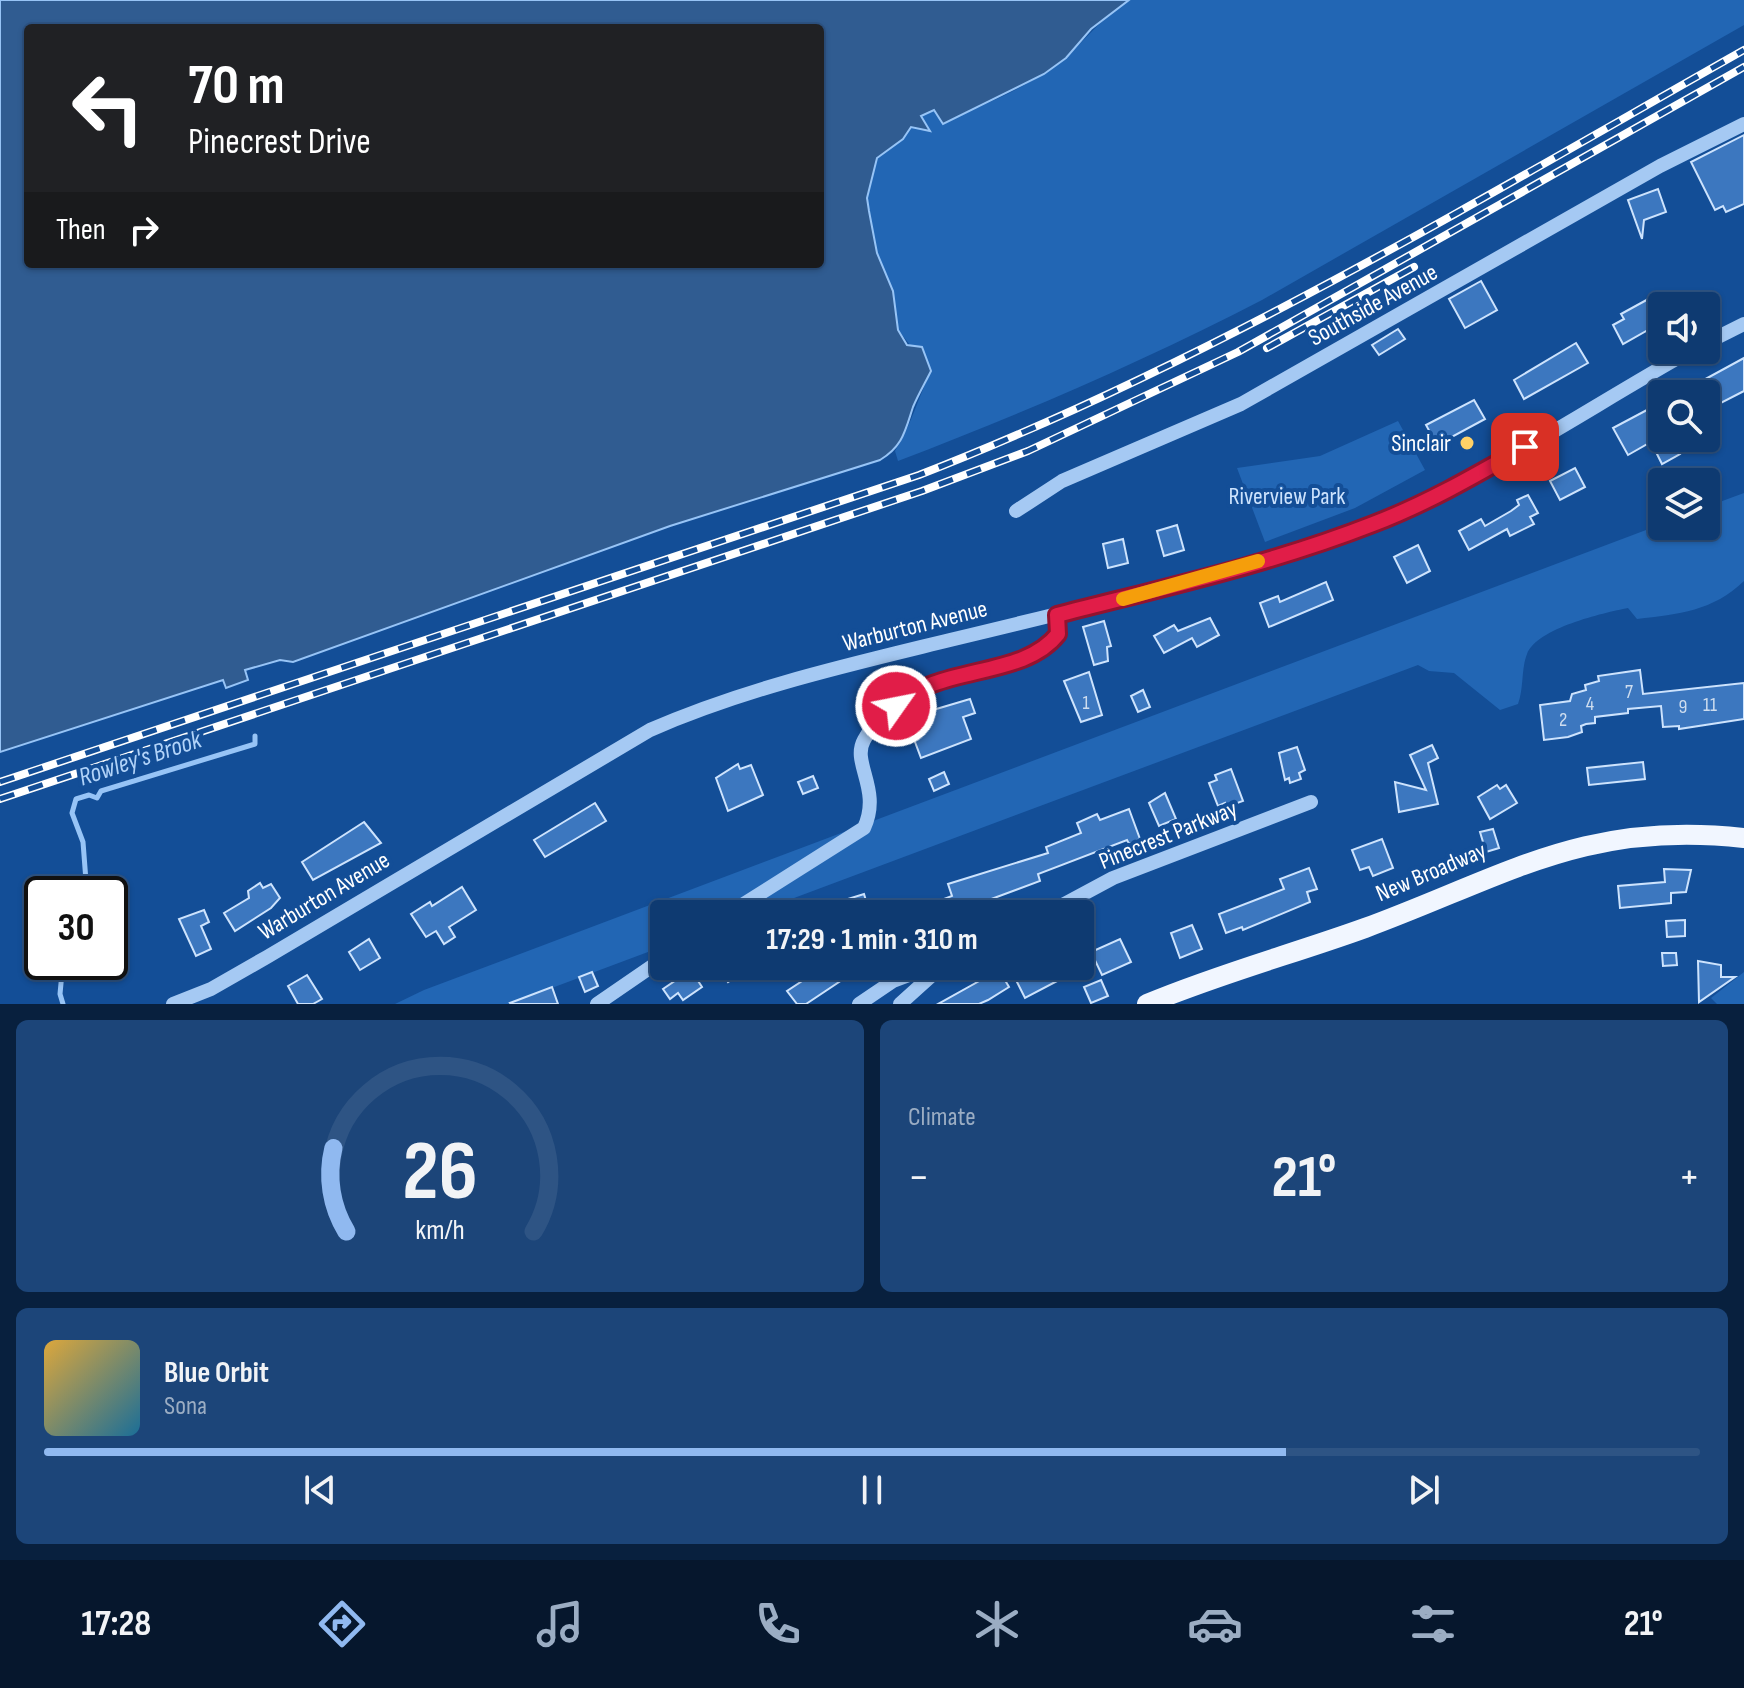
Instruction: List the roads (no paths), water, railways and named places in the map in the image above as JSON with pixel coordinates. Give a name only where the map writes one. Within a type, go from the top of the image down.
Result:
[{"type":"main road","name":"New Broadway","points":[[1147,1004],[1386,920],[1556,851],[1648,834],[1744,838]]},
{"type":"street","name":"Southside Avenue","points":[[1016,511],[1062,481],[1241,404],[1660,166],[1744,124]]},
{"type":"street","points":[[1720,336],[1744,324]]},
{"type":"street","name":"Warburton Avenue","points":[[173,1004],[211,989],[662,725],[713,702],[802,676],[1144,594],[1375,524],[1479,474],[1668,364]]},
{"type":"street","points":[[750,900],[864,828],[872,810],[860,753],[863,741],[907,695],[927,685],[1045,651],[1058,634],[1057,615]]},
{"type":"street","name":"Pinecrest Parkway","points":[[1072,900],[1113,878],[1311,802]]},
{"type":"street","points":[[597,1004],[650,968]]},
{"type":"street","points":[[859,1004],[896,980]]},
{"type":"street","points":[[900,1004],[927,980]]},
{"type":"waterway","name":"Rowley's Brook","points":[[86,876],[83,842],[72,813],[76,799],[89,795],[97,798],[101,791],[255,744],[255,736]]},
{"type":"waterway","name":"Rowley's Brook","points":[[61,980],[63,1004]]},
{"type":"railway","points":[[0,782],[919,475],[1026,431],[1132,383],[1339,278],[1744,50]]},
{"type":"railway","points":[[0,799],[922,491],[1028,451],[1238,352],[1744,67]]},
{"type":"railway","points":[[1267,348],[1414,267]]},
{"type":"place","name":"Sinclair","points":[[1467,443]]},
{"type":"park label","name":"Riverview Park","points":[[1287,496]]}]
